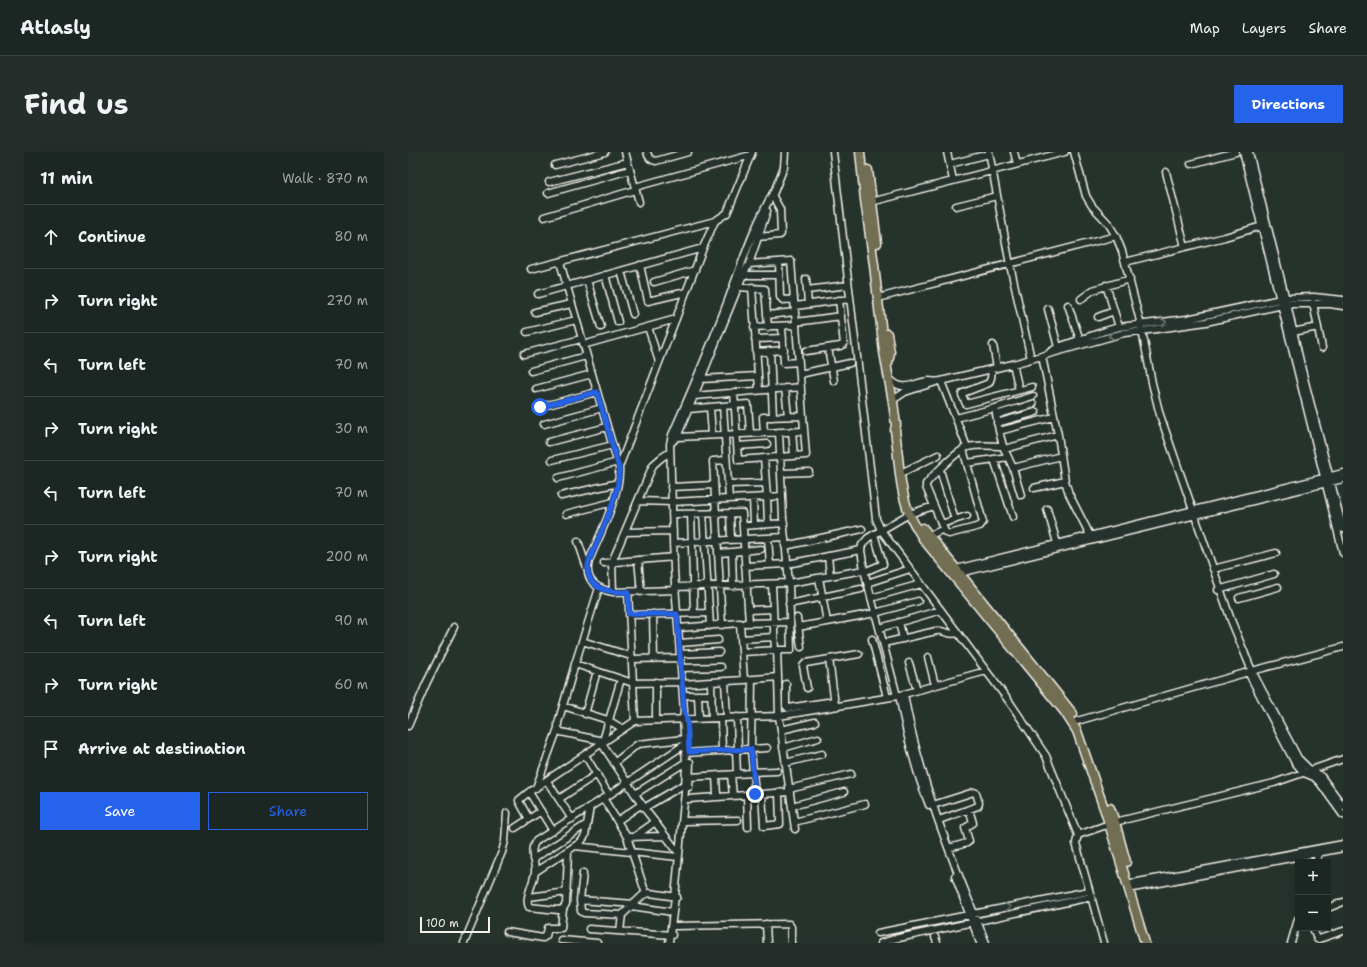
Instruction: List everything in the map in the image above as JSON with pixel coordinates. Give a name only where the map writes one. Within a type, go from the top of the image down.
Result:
[{"type":"main road","points":[[860,152],[884,352],[893,400],[896,425],[895,430],[904,498],[916,528],[924,540],[1070,719],[1077,731],[1112,823]]},
{"type":"main road","points":[[866,152],[871,202],[880,264],[882,297],[890,352],[888,369]]},
{"type":"main road","points":[[896,425],[900,430],[911,514],[1066,704],[1081,728],[1112,823],[1145,943]]},
{"type":"main road","points":[[1130,886],[1150,943]]},
{"type":"street","points":[[555,165],[605,152]]},
{"type":"street","points":[[625,152],[639,202]]},
{"type":"street","points":[[647,152],[649,158],[656,161],[688,152]]},
{"type":"street","points":[[670,444],[676,437],[689,409],[742,276],[749,264],[772,194],[784,167],[785,152]]},
{"type":"street","points":[[833,152],[876,519],[882,530],[910,569],[1011,704],[1046,756],[1081,834]]},
{"type":"street","points":[[947,152],[953,180]]},
{"type":"street","points":[[1014,152],[1016,164]]},
{"type":"street","points":[[871,202],[1065,152]]},
{"type":"street","points":[[1074,152],[1083,187],[1092,206],[1108,223],[1116,236],[1125,262],[1130,278],[1140,328],[1150,393],[1165,442],[1213,569],[1218,590]]},
{"type":"street","points":[[1191,164],[1236,152]]},
{"type":"street","points":[[1243,152],[1264,226],[1328,479],[1343,529]]},
{"type":"street","points":[[1249,152],[1264,226]]},
{"type":"street","points":[[544,217],[752,153]]},
{"type":"street","points":[[531,269],[715,221],[727,213],[752,153]]},
{"type":"street","points":[[950,164],[989,153],[1010,264],[1031,359]]},
{"type":"street","points":[[549,182],[628,162]]},
{"type":"street","points":[[548,193],[630,170]]},
{"type":"street","points":[[1166,172],[1185,247]]},
{"type":"street","points":[[757,237],[781,234],[780,209],[772,194]]},
{"type":"street","points":[[669,943],[675,926],[690,777],[677,614],[670,444],[672,435],[726,305],[752,235],[772,194]]},
{"type":"street","points":[[956,206],[997,196]]},
{"type":"street","points":[[618,465],[715,221]]},
{"type":"street","points":[[1125,262],[1264,226]]},
{"type":"street","points":[[882,297],[1116,236]]},
{"type":"street","points":[[538,294],[703,248]]},
{"type":"street","points":[[734,392],[738,460],[806,455],[791,261],[749,264]]},
{"type":"street","points":[[560,262],[613,445],[620,476],[613,502],[587,568]]},
{"type":"street","points":[[779,262],[781,299],[795,306]]},
{"type":"street","points":[[640,266],[648,301],[686,292]]},
{"type":"street","points":[[621,270],[634,314]]},
{"type":"street","points":[[654,282],[695,270]]},
{"type":"street","points":[[605,275],[618,322]]},
{"type":"street","points":[[742,276],[779,275]]},
{"type":"street","points":[[1081,299],[1093,290],[1130,278]]},
{"type":"street","points":[[806,279],[808,304]]},
{"type":"street","points":[[587,280],[601,327]]},
{"type":"street","points":[[807,290],[848,285]]},
{"type":"street","points":[[1106,285],[1119,327]]},
{"type":"street","points":[[738,287],[765,289],[768,327]]},
{"type":"street","points":[[752,287],[759,390]]},
{"type":"street","points":[[1045,356],[1058,347],[1119,327],[1140,328],[1206,322],[1283,302],[1314,297],[1343,300]]},
{"type":"street","points":[[768,315],[795,306],[850,299]]},
{"type":"street","points":[[806,351],[840,346],[844,344],[839,300]]},
{"type":"street","points":[[1283,302],[1343,306]]},
{"type":"street","points":[[1283,302],[1294,332],[1328,479],[1343,553]]},
{"type":"street","points":[[535,312],[571,304]]},
{"type":"street","points":[[1312,304],[1322,348]]},
{"type":"street","points":[[1068,305],[1080,340]]},
{"type":"street","points":[[1048,309],[1058,347]]},
{"type":"street","points":[[1098,317],[1114,311]]},
{"type":"street","points":[[754,328],[782,326],[841,316]]},
{"type":"street","points":[[524,354],[648,327],[676,319]]},
{"type":"street","points":[[527,332],[576,320]]},
{"type":"street","points":[[782,326],[784,363],[799,362]]},
{"type":"street","points":[[648,327],[659,362]]},
{"type":"street","points":[[1294,332],[1318,327]]},
{"type":"street","points":[[893,400],[905,392],[939,381],[1045,356],[1140,328]]},
{"type":"street","points":[[755,339],[783,338]]},
{"type":"street","points":[[993,345],[994,368],[989,384],[962,393],[966,404],[1032,387]]},
{"type":"street","points":[[828,348],[834,381]]},
{"type":"street","points":[[756,352],[784,350]]},
{"type":"street","points":[[770,351],[773,417]]},
{"type":"street","points":[[531,371],[586,356]]},
{"type":"street","points":[[1045,356],[1065,481],[1069,494],[1091,538]]},
{"type":"street","points":[[800,374],[850,363]]},
{"type":"street","points":[[1013,364],[1019,390]]},
{"type":"street","points":[[536,389],[592,374]]},
{"type":"street","points":[[701,379],[758,376]]},
{"type":"street","points":[[890,380],[896,385],[902,387],[929,381],[939,381]]},
{"type":"street","points":[[939,381],[956,418],[965,448],[967,463],[982,524],[980,526],[949,534],[945,532],[942,526],[926,487],[926,484],[940,470],[965,448],[1004,447],[1058,435]]},
{"type":"street","points":[[694,396],[801,387]]},
{"type":"street","points":[[785,388],[788,416]]},
{"type":"street","points":[[540,407],[597,392]]},
{"type":"street","points":[[996,411],[1032,396]]},
{"type":"street","points":[[689,409],[748,404],[750,433]]},
{"type":"street","points":[[956,418],[1033,404]]},
{"type":"street","points":[[722,406],[729,499]]},
{"type":"street","points":[[710,407],[712,435]]},
{"type":"street","points":[[544,424],[602,408]]},
{"type":"street","points":[[996,411],[999,431],[1013,468],[1021,495]]},
{"type":"street","points":[[997,423],[1036,412]]},
{"type":"street","points":[[764,433],[762,417],[803,416]]},
{"type":"street","points":[[999,431],[1054,417]]},
{"type":"street","points":[[549,442],[607,427]]},
{"type":"street","points":[[676,437],[804,430]]},
{"type":"street","points":[[792,431],[794,456]]},
{"type":"street","points":[[742,652],[791,650],[789,584],[785,546],[779,432]]},
{"type":"street","points":[[738,446],[767,444]]},
{"type":"street","points":[[552,460],[613,445]]},
{"type":"street","points":[[613,592],[612,562],[653,465],[670,452]]},
{"type":"street","points":[[905,471],[938,455]]},
{"type":"street","points":[[1013,468],[1061,456]]},
{"type":"street","points":[[967,463],[1008,457]]},
{"type":"street","points":[[764,458],[768,524]]},
{"type":"street","points":[[994,459],[1013,516]]},
{"type":"street","points":[[722,625],[713,461],[726,460]]},
{"type":"street","points":[[558,478],[618,465]]},
{"type":"street","points":[[940,470],[955,520]]},
{"type":"street","points":[[781,473],[809,472]]},
{"type":"street","points":[[958,571],[1328,479],[1343,473]]},
{"type":"street","points":[[1328,479],[1343,478]]},
{"type":"street","points":[[1034,488],[1065,481]]},
{"type":"street","points":[[561,496],[618,483]]},
{"type":"street","points":[[728,484],[766,483]]},
{"type":"street","points":[[671,487],[714,485]]},
{"type":"street","points":[[638,501],[672,502],[782,496]]},
{"type":"street","points":[[753,498],[754,525]]},
{"type":"street","points":[[566,514],[613,502]]},
{"type":"street","points":[[934,506],[911,514],[874,534],[864,541],[861,550],[867,583],[920,766],[972,915]]},
{"type":"street","points":[[1047,510],[1057,543]]},
{"type":"street","points":[[730,513],[731,540]]},
{"type":"street","points":[[672,514],[742,513],[749,623]]},
{"type":"street","points":[[1193,513],[1218,590],[1250,671],[1294,762],[1304,773],[1314,777],[1320,783],[1343,815]]},
{"type":"street","points":[[691,514],[694,613]]},
{"type":"street","points":[[703,514],[710,626]]},
{"type":"street","points":[[928,536],[942,526],[967,516]]},
{"type":"street","points":[[743,526],[784,523]]},
{"type":"street","points":[[785,546],[862,529]]},
{"type":"street","points":[[625,532],[673,531]]},
{"type":"street","points":[[578,541],[591,579],[595,585],[603,590],[613,592],[641,592],[707,586],[721,587],[789,584],[864,571],[883,564],[874,534]]},
{"type":"street","points":[[673,543],[785,537]]},
{"type":"street","points":[[768,538],[770,565]]},
{"type":"street","points":[[958,571],[1057,543],[1091,538]]},
{"type":"street","points":[[719,553],[761,549]]},
{"type":"street","points":[[745,566],[787,564],[861,550]]},
{"type":"street","points":[[732,552],[733,586]]},
{"type":"street","points":[[1213,569],[1276,553]]},
{"type":"street","points":[[828,556],[830,576]]},
{"type":"street","points":[[604,563],[674,557]]},
{"type":"street","points":[[638,560],[641,592]]},
{"type":"street","points":[[867,583],[910,569]]},
{"type":"street","points":[[1218,590],[1274,574]]},
{"type":"street","points":[[1264,577],[1268,590]]},
{"type":"street","points":[[820,578],[827,622]]},
{"type":"street","points":[[1244,582],[1248,595]]},
{"type":"street","points":[[772,584],[779,716],[794,826],[865,804]]},
{"type":"street","points":[[872,598],[921,584]]},
{"type":"street","points":[[1239,598],[1278,587]]},
{"type":"street","points":[[536,788],[558,728],[562,706],[599,588]]},
{"type":"street","points":[[789,604],[861,589]]},
{"type":"street","points":[[628,592],[635,721]]},
{"type":"street","points":[[798,627],[876,613],[918,601]]},
{"type":"street","points":[[748,610],[773,609]]},
{"type":"street","points":[[880,628],[941,610]]},
{"type":"street","points":[[629,614],[708,613]]},
{"type":"street","points":[[653,614],[654,659]]},
{"type":"street","points":[[797,618],[801,647]]},
{"type":"street","points":[[679,628],[749,623],[790,622]]},
{"type":"street","points":[[899,622],[903,639]]},
{"type":"street","points":[[740,624],[744,680]]},
{"type":"street","points":[[408,726],[426,684],[454,627]]},
{"type":"street","points":[[884,644],[940,630],[950,634],[958,633]]},
{"type":"street","points":[[741,639],[774,636]]},
{"type":"street","points":[[872,639],[887,697]]},
{"type":"street","points":[[680,643],[718,640]]},
{"type":"street","points":[[582,642],[631,658],[654,659],[719,652]]},
{"type":"street","points":[[1077,721],[1250,671],[1343,647]]},
{"type":"street","points":[[807,688],[803,666],[804,664],[859,654]]},
{"type":"street","points":[[928,657],[935,685]]},
{"type":"street","points":[[829,660],[834,704]]},
{"type":"street","points":[[910,663],[917,690]]},
{"type":"street","points":[[575,664],[633,683],[725,682],[778,677]]},
{"type":"street","points":[[681,668],[721,667]]},
{"type":"street","points":[[586,714],[597,671]]},
{"type":"street","points":[[786,684],[786,706],[788,708],[834,704],[900,695],[986,671]]},
{"type":"street","points":[[1250,671],[1298,758],[1311,770],[1320,775],[1343,806]]},
{"type":"street","points":[[621,679],[602,742],[627,783],[678,855]]},
{"type":"street","points":[[752,679],[751,749],[755,794]]},
{"type":"street","points":[[656,682],[656,720]]},
{"type":"street","points":[[711,682],[712,718]]},
{"type":"street","points":[[722,751],[725,682]]},
{"type":"street","points":[[683,695],[712,695]]},
{"type":"street","points":[[698,695],[699,718]]},
{"type":"street","points":[[900,695],[904,726],[920,782],[972,915],[986,943]]},
{"type":"street","points":[[529,819],[519,800],[585,756],[602,742],[635,721],[779,716],[834,704]]},
{"type":"street","points":[[562,706],[608,720],[623,729]]},
{"type":"street","points":[[733,796],[737,750],[737,717]]},
{"type":"street","points":[[673,943],[673,912],[677,897],[678,855],[687,753],[684,742],[685,719]]},
{"type":"street","points":[[781,730],[815,722]]},
{"type":"street","points":[[558,728],[561,732],[602,742]]},
{"type":"street","points":[[783,748],[818,738]]},
{"type":"street","points":[[614,763],[635,746],[643,743],[684,742]]},
{"type":"street","points":[[563,909],[558,910],[529,907],[529,897],[535,872],[532,848],[533,844],[627,783],[684,742]]},
{"type":"street","points":[[687,753],[767,748]]},
{"type":"street","points":[[785,763],[822,754]]},
{"type":"street","points":[[585,756],[610,794]]},
{"type":"street","points":[[1104,943],[1076,842],[1081,834],[1112,823],[1246,791],[1343,759]]},
{"type":"street","points":[[635,794],[686,762]]},
{"type":"street","points":[[690,777],[734,775],[777,770]]},
{"type":"street","points":[[559,799],[597,774]]},
{"type":"street","points":[[688,799],[779,793],[851,774]]},
{"type":"street","points":[[716,776],[717,796]]},
{"type":"street","points":[[547,781],[572,819]]},
{"type":"street","points":[[617,821],[685,784]]},
{"type":"street","points":[[529,792],[553,831]]},
{"type":"street","points":[[792,806],[844,792]]},
{"type":"street","points":[[933,805],[974,792],[976,793],[979,803],[978,806],[939,820]]},
{"type":"street","points":[[762,794],[764,826],[780,824],[779,793]]},
{"type":"street","points":[[747,795],[748,826]]},
{"type":"street","points":[[603,798],[617,821],[630,837],[632,852],[646,894]]},
{"type":"street","points":[[535,872],[584,839],[590,807]]},
{"type":"street","points":[[949,848],[967,843],[969,841],[966,828],[974,823],[969,809]]},
{"type":"street","points":[[515,828],[541,811]]},
{"type":"street","points":[[464,943],[502,852],[505,841],[507,813]]},
{"type":"street","points":[[685,821],[738,820]]},
{"type":"street","points":[[630,837],[655,822]]},
{"type":"street","points":[[533,859],[587,824]]},
{"type":"street","points":[[630,837],[665,836]]},
{"type":"street","points":[[1130,886],[1320,850],[1343,844]]},
{"type":"street","points":[[575,846],[678,855]]},
{"type":"street","points":[[1320,850],[1343,848]]},
{"type":"street","points":[[1317,859],[1320,850]]},
{"type":"street","points":[[507,932],[543,938],[546,936],[548,928],[561,928],[563,909],[566,904],[568,851]]},
{"type":"street","points":[[583,873],[580,908],[584,913],[622,916]]},
{"type":"street","points":[[529,897],[567,892]]},
{"type":"street","points":[[620,931],[622,916],[632,905],[646,894],[650,893],[677,897]]},
{"type":"street","points":[[878,933],[1090,894]]},
{"type":"street","points":[[881,943],[1090,894]]},
{"type":"street","points":[[580,900],[632,905],[673,912]]},
{"type":"street","points":[[1331,907],[1343,902]]},
{"type":"street","points":[[975,922],[980,943]]},
{"type":"street","points":[[766,924],[767,943]]},
{"type":"street","points":[[675,926],[789,924],[791,925],[791,943]]},
{"type":"street","points":[[589,929],[672,935]]},
{"type":"street","points":[[1291,943],[1295,929]]},
{"type":"street","points":[[1314,931],[1317,939],[1319,939],[1343,931]]},
{"type":"street","points":[[560,940],[597,943]]},
{"type":"route","points":[[540,407],[597,392],[620,476],[613,502],[589,561],[587,568],[588,574],[595,585],[603,590],[628,592],[629,614],[677,614],[684,711],[687,719],[689,752],[751,749],[755,794]]}]
